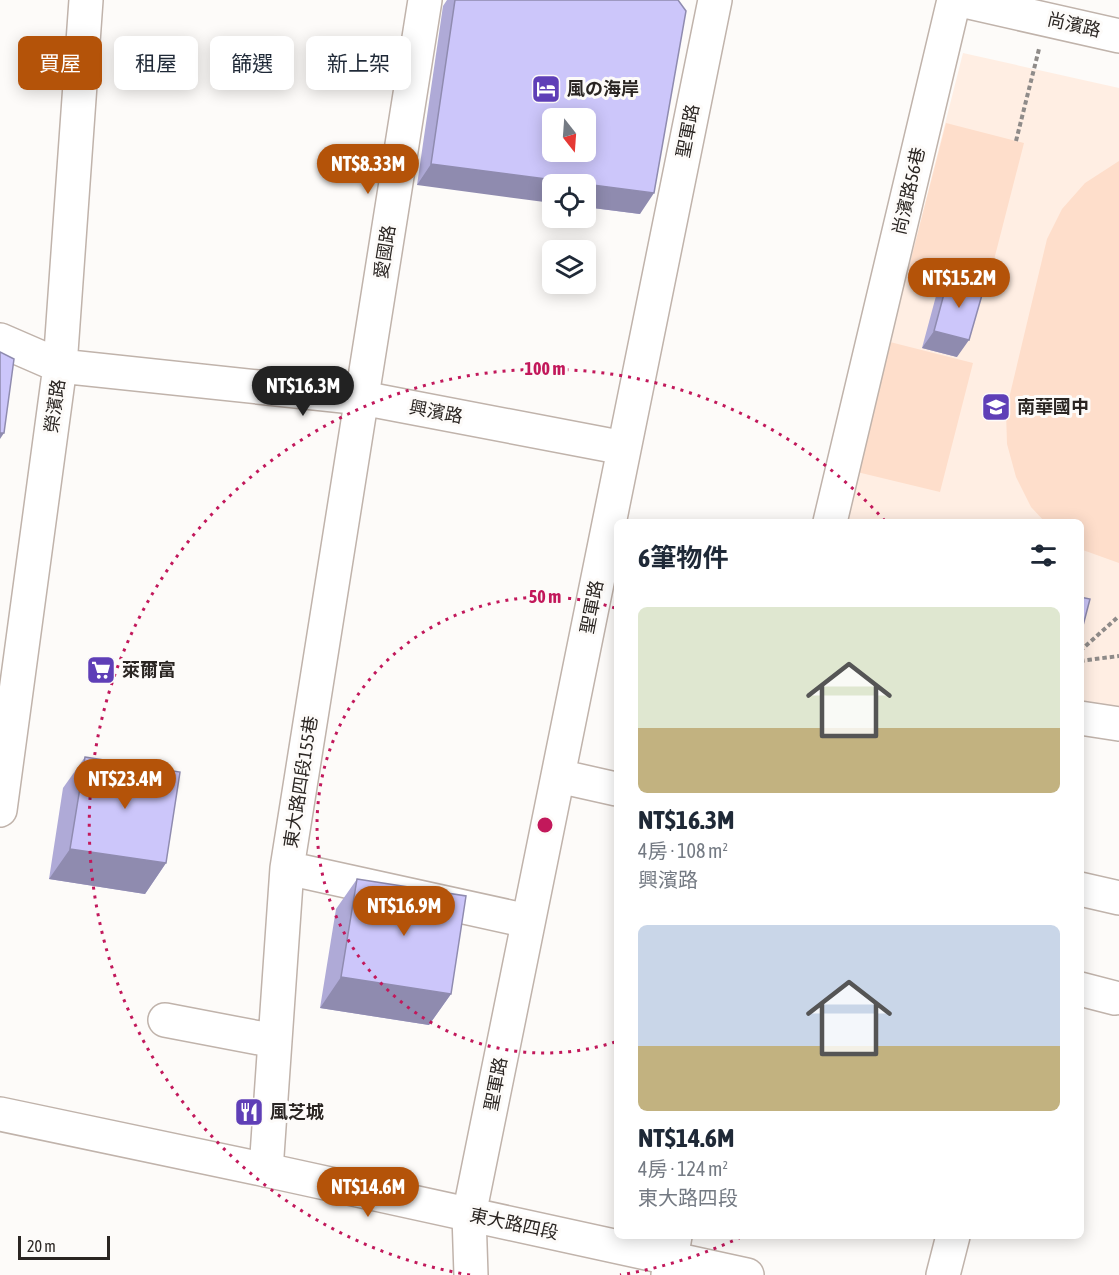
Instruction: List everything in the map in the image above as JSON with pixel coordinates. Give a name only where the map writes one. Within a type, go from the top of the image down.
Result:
[{"type":"street","name":"榮濱路","points":[[0,810],[60,366],[86,0]]},
{"type":"street","name":"愛國路","points":[[362,398],[425,0]]},
{"type":"street","name":"聖軍路","points":[[471,1275],[469,1215],[715,0]]},
{"type":"street","name":"尚濱路56巷","points":[[831,519],[954,0]]},
{"type":"street","name":"尚濱路","points":[[960,0],[1005,4],[1048,19],[1119,36]]},
{"type":"street","name":"興濱路","points":[[0,340],[60,366],[362,398],[624,448]]},
{"type":"street","name":"東大路四段155巷","points":[[266,1170],[287,868],[362,398]]},
{"type":"street","points":[[1084,719],[1119,724]]},
{"type":"street","points":[[558,776],[614,789]]},
{"type":"street","points":[[287,868],[528,921]]},
{"type":"street","points":[[1084,890],[1119,895]]},
{"type":"street","points":[[1084,990],[1115,998]]},
{"type":"street","points":[[165,1020],[275,1041]]},
{"type":"street","name":"東大路四段","points":[[0,1114],[671,1256],[747,1275]]},
{"type":"street","points":[[943,1275],[952,1239]]},
{"type":"path","points":[[1016,141],[1048,19]]},
{"type":"path","points":[[1084,647],[1119,616]]},
{"type":"path","points":[[1084,660],[1119,656]]},
{"type":"shaded area","name":"南華國中","points":[[963,53],[1119,88],[1119,736],[1084,732],[1084,519],[845,519]]},
{"type":"shaded area","points":[[946,123],[1024,143],[986,291],[908,271]]},
{"type":"shaded area","points":[[1119,161],[1119,563],[1084,550],[1084,519],[1042,519],[1031,507],[1016,477],[1007,444],[1006,411],[1047,239],[1062,209],[1085,183]]},
{"type":"shaded area","points":[[890,342],[973,363],[940,492],[857,472]]},
{"type":"building","points":[[455,0],[678,0],[686,11],[654,193],[596,185],[596,174],[542,174],[542,178],[431,164]]},
{"type":"building","points":[[948,279],[984,288],[969,340],[934,331]]},
{"type":"building","points":[[0,352],[14,359],[4,433],[0,433]]},
{"type":"building","points":[[1084,598],[1090,599],[1084,622]]},
{"type":"building","points":[[85,757],[180,772],[166,863],[70,849]]},
{"type":"building","points":[[357,879],[466,896],[451,994],[341,977]]},
{"type":"place","name":"風の海岸","points":[[546,89]]},
{"type":"place","name":"南華國中","points":[[996,407]]},
{"type":"place","name":"萊爾富","points":[[101,670]]},
{"type":"place","name":"風芝城","points":[[249,1112]]}]
